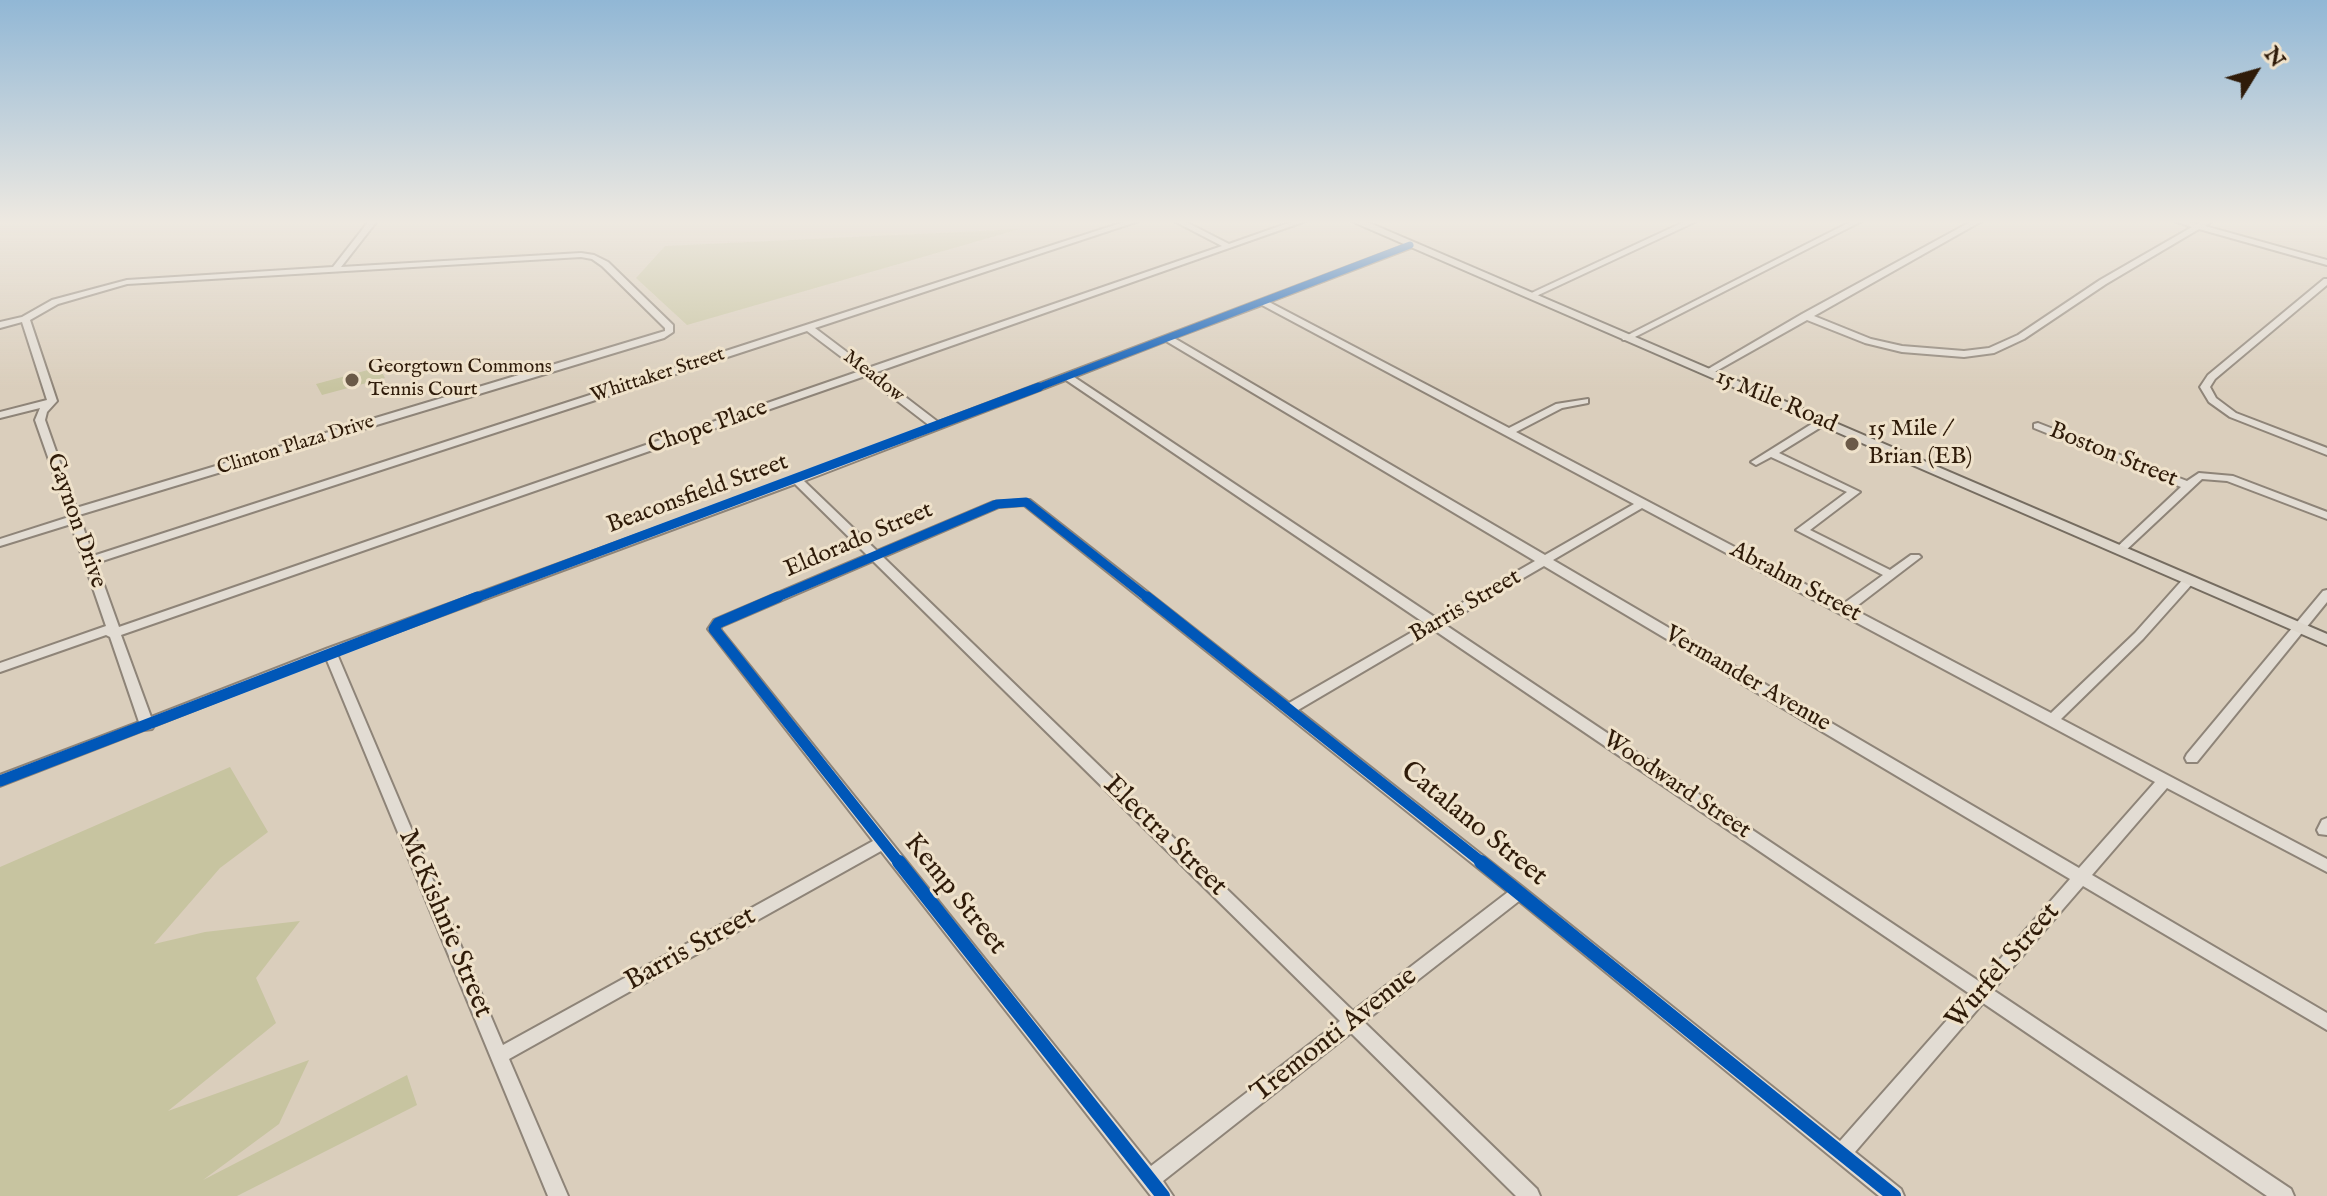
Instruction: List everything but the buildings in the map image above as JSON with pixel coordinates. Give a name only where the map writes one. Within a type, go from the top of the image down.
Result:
[{"type":"main road","name":"15 Mile Road","points":[[1484,277],[2327,640]]},
{"type":"street","name":"Clinton Plaza Drive","points":[[0,325],[25,319],[45,306],[127,282],[225,277]]},
{"type":"street","name":"Clinton Plaza Drive","points":[[74,516],[661,336],[670,329],[615,277]]},
{"type":"street","name":"Whittaker Street","points":[[90,561],[965,277]]},
{"type":"street","name":"Chope Place","points":[[0,668],[1140,277]]},
{"type":"street","name":"Beaconsfield Street","points":[[0,781],[330,652],[797,480],[1328,277]]},
{"type":"street","points":[[1529,296],[1571,277]]},
{"type":"street","points":[[1626,338],[1747,277]]},
{"type":"street","points":[[1708,372],[1876,277]]},
{"type":"street","points":[[1805,316],[1868,341],[1902,349],[1964,354],[1991,351],[2021,337],[2113,277]]},
{"type":"street","points":[[2327,281],[2211,377],[2205,387],[2212,400],[2242,420],[2327,452]]},
{"type":"street","name":"Abrahm Street","points":[[1263,302],[2054,718],[2327,866]]},
{"type":"street","name":"Gaynon Drive","points":[[25,319],[52,401],[42,411],[40,420],[147,726]]},
{"type":"street","name":"Meadow","points":[[809,328],[937,426]]},
{"type":"street","name":"Vermander Avenue","points":[[1167,338],[2327,1022]]},
{"type":"street","name":"Woodward Street","points":[[1068,377],[2284,1196]]},
{"type":"street","points":[[0,415],[52,401]]},
{"type":"street","points":[[1509,432],[1559,406],[1585,401]]},
{"type":"street","points":[[1756,462],[1822,422]]},
{"type":"street","name":"Boston Street","points":[[2038,426],[2189,486]]},
{"type":"street","points":[[1771,453],[1855,492],[1802,530],[1891,575]]},
{"type":"street","points":[[2120,550],[2199,476],[2219,476],[2327,516]]},
{"type":"street","name":"Electra Street","points":[[797,480],[1530,1196]]},
{"type":"street","name":"Eldorado Street","points":[[718,623],[997,504],[1017,499]]},
{"type":"street","name":"Catalano Street","points":[[1017,499],[1031,505],[1289,709],[1894,1196]]},
{"type":"street","name":"Barris Street","points":[[1289,709],[1643,503]]},
{"type":"street","points":[[0,543],[74,516]]},
{"type":"street","points":[[1845,609],[1915,557]]},
{"type":"street","points":[[2054,718],[2139,636],[2189,580]]},
{"type":"street","points":[[2192,758],[2327,594]]},
{"type":"street","name":"Kemp Street","points":[[718,623],[714,629],[1163,1196]]},
{"type":"street","name":"McKishnie Street","points":[[330,652],[558,1196]]},
{"type":"street","name":"Wurfel Street","points":[[1841,1154],[2166,779]]},
{"type":"street","name":"Barris Street","points":[[499,1056],[882,843]]},
{"type":"street","name":"Tremonti Avenue","points":[[1150,1179],[1519,892]]},
{"type":"shaded area","points":[[637,277],[854,277],[687,325]]},
{"type":"shaded area","name":"Georgtown Commons Tennis Court","points":[[379,367],[385,378],[322,395],[316,384]]},
{"type":"shaded area","points":[[230,767],[268,832],[220,868],[154,944],[205,932],[300,921],[256,978],[276,1023],[168,1111],[309,1060],[279,1124],[203,1180],[407,1075],[417,1105],[237,1196],[0,1196],[0,867]]},
{"type":"cycle path","points":[[0,781],[330,652],[797,480],[1327,277]]},
{"type":"cycle path","points":[[1163,1196],[714,629],[718,623],[997,504],[1026,502],[1519,892],[1894,1196]]},
{"type":"place","name":"Georgtown Commons Tennis Court","points":[[352,380]]},
{"type":"place","name":"15 Mile / Brian (EB)","points":[[1852,444]]}]
